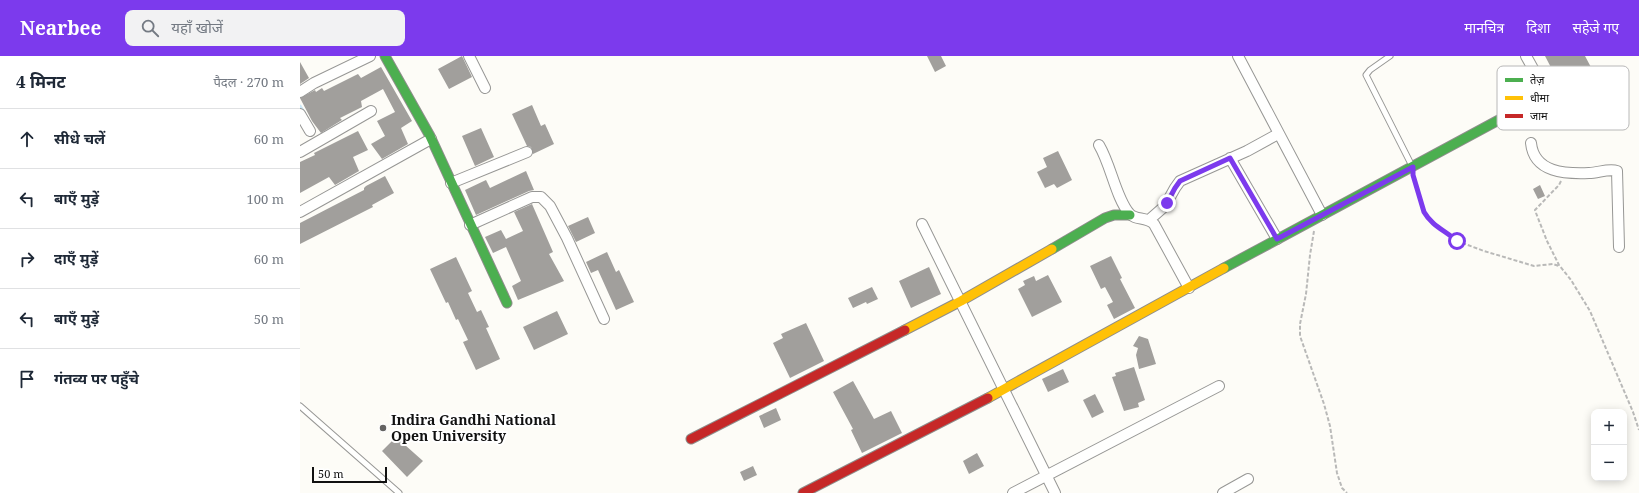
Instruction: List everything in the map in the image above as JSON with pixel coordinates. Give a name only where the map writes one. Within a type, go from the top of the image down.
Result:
[{"type":"street","points":[[300,92],[314,83],[370,56]]},
{"type":"street","points":[[385,56],[431,139],[507,303]]},
{"type":"street","points":[[469,56],[485,88]]},
{"type":"street","points":[[1238,56],[1319,217]]},
{"type":"street","points":[[1526,56],[1532,66]]},
{"type":"street","points":[[300,152],[371,111]]},
{"type":"street","points":[[300,114],[310,131]]},
{"type":"street","points":[[803,493],[1004,390],[1277,239],[1497,121]]},
{"type":"street","points":[[1149,220],[1165,206],[1180,181],[1247,151],[1278,134]]},
{"type":"street","points":[[300,212],[431,139]]},
{"type":"street","points":[[1531,143],[1531,151],[1536,159],[1554,172],[1590,174],[1611,170],[1617,171],[1620,247]]},
{"type":"street","points":[[1098,146],[1105,156],[1120,195],[1130,215]]},
{"type":"street","points":[[451,183],[527,152]]},
{"type":"street","points":[[1230,158],[1277,239]]},
{"type":"street","points":[[470,225],[532,197],[541,197],[550,206],[567,238],[604,318]]},
{"type":"street","points":[[691,440],[961,301],[1104,218],[1114,215],[1130,215],[1149,220],[1156,227],[1189,288]]},
{"type":"street","points":[[922,224],[1055,493]]},
{"type":"street","points":[[1013,493],[1218,386]]},
{"type":"street","points":[[1222,493],[1248,479]]},
{"type":"lane","points":[[1390,56],[1370,70],[1366,75],[1413,167]]},
{"type":"lane","points":[[300,406],[399,493]]},
{"type":"path","points":[[1413,167],[1413,175],[1424,212],[1438,228],[1457,241],[1530,265],[1553,264],[1560,266]]},
{"type":"path","points":[[1564,173],[1559,185],[1535,210],[1547,241],[1560,266],[1571,280],[1590,311],[1633,412],[1639,430]]},
{"type":"path","points":[[1319,217],[1310,255],[1306,294],[1300,324],[1300,336],[1324,404],[1330,426],[1337,473],[1342,488],[1347,493]]},
{"type":"building","points":[[462,56],[472,77],[449,89],[438,69]]},
{"type":"building","points":[[927,56],[941,56],[946,66],[935,72]]},
{"type":"building","points":[[1545,56],[1585,56],[1590,66],[1550,66]]},
{"type":"building","points":[[300,62],[309,78],[300,84]]},
{"type":"building","points":[[381,67],[412,121],[401,128],[408,144],[382,159],[371,144],[385,136],[377,121],[395,112],[383,89],[361,101],[362,107],[340,118],[342,120],[321,133],[312,121],[300,98],[315,90],[316,92],[322,88],[324,91],[358,74],[361,78]]},
{"type":"building","points":[[532,105],[541,126],[545,124],[554,144],[533,154],[531,147],[527,146],[512,114]]},
{"type":"building","points":[[481,128],[494,157],[475,166],[462,136]]},
{"type":"building","points":[[358,131],[368,150],[353,157],[359,171],[335,185],[329,177],[300,193],[300,162],[315,155],[314,153]]},
{"type":"building","points":[[1058,151],[1072,180],[1057,188],[1054,184],[1045,188],[1037,172],[1047,167],[1043,158]]},
{"type":"building","points":[[526,171],[534,190],[476,215],[465,190],[486,180],[490,188]]},
{"type":"building","points":[[385,176],[394,193],[372,205],[373,207],[300,244],[300,223],[364,190],[366,186]]},
{"type":"building","points":[[1540,185],[1545,196],[1538,199],[1533,189]]},
{"type":"building","points":[[532,204],[553,252],[549,254],[564,281],[518,300],[512,286],[521,281],[506,247],[493,253],[485,237],[501,230],[506,239],[523,231],[514,212]]},
{"type":"building","points":[[588,217],[595,233],[576,242],[568,226]]},
{"type":"building","points":[[607,252],[616,272],[619,270],[634,302],[616,310],[598,270],[591,273],[586,262]]},
{"type":"building","points":[[1111,256],[1122,278],[1120,279],[1135,308],[1114,319],[1107,305],[1113,302],[1105,287],[1101,289],[1090,266]]},
{"type":"building","points":[[456,257],[472,291],[468,293],[477,312],[481,310],[489,327],[486,328],[500,359],[476,370],[463,342],[468,340],[458,319],[456,320],[448,302],[446,303],[430,269]]},
{"type":"building","points":[[929,267],[941,294],[911,308],[899,281]]},
{"type":"building","points":[[1048,275],[1062,302],[1032,317],[1018,289],[1025,285],[1023,281],[1034,276],[1036,281]]},
{"type":"building","points":[[872,287],[878,299],[867,304],[866,302],[853,308],[848,298]]},
{"type":"building","points":[[557,311],[568,334],[534,350],[523,327]]},
{"type":"building","points":[[806,323],[824,361],[790,378],[773,343],[783,338],[781,334]]},
{"type":"building","points":[[1139,336],[1148,339],[1156,364],[1139,369],[1136,355],[1138,348],[1133,346]]},
{"type":"building","points":[[1134,367],[1145,400],[1138,403],[1139,407],[1124,411],[1112,377],[1116,376],[1115,373]]},
{"type":"building","points":[[1063,369],[1069,382],[1048,392],[1042,379]]},
{"type":"building","points":[[853,381],[874,419],[891,411],[902,433],[862,453],[851,430],[853,429],[833,392]]},
{"type":"building","points":[[1095,394],[1104,412],[1092,418],[1083,400]]},
{"type":"building","points":[[776,408],[781,420],[764,428],[759,416]]},
{"type":"building","points":[[396,437],[423,461],[407,477],[382,451]]},
{"type":"building","points":[[977,453],[984,466],[969,474],[963,461]]},
{"type":"building","points":[[753,466],[757,475],[744,481],[740,472]]},
{"type":"waterway","points":[[300,106],[304,112]]},
{"type":"traffic: fast","points":[[385,56],[430,136],[507,303]]},
{"type":"traffic: fast","points":[[1224,268],[1497,121]]},
{"type":"traffic: fast","points":[[1052,249],[1105,218],[1114,215],[1130,215]]},
{"type":"traffic: slow","points":[[905,330],[961,301],[1052,249]]},
{"type":"traffic: slow","points":[[988,398],[1224,268]]},
{"type":"traffic: jam","points":[[691,439],[905,330]]},
{"type":"traffic: jam","points":[[803,493],[988,398]]},
{"type":"place","name":"Indira Gandhi National Open University","points":[[383,428]]},
{"type":"route","points":[[1167,203],[1180,181],[1230,158],[1277,239],[1413,167],[1413,175],[1424,212],[1438,228],[1451,235],[1457,241]]}]
